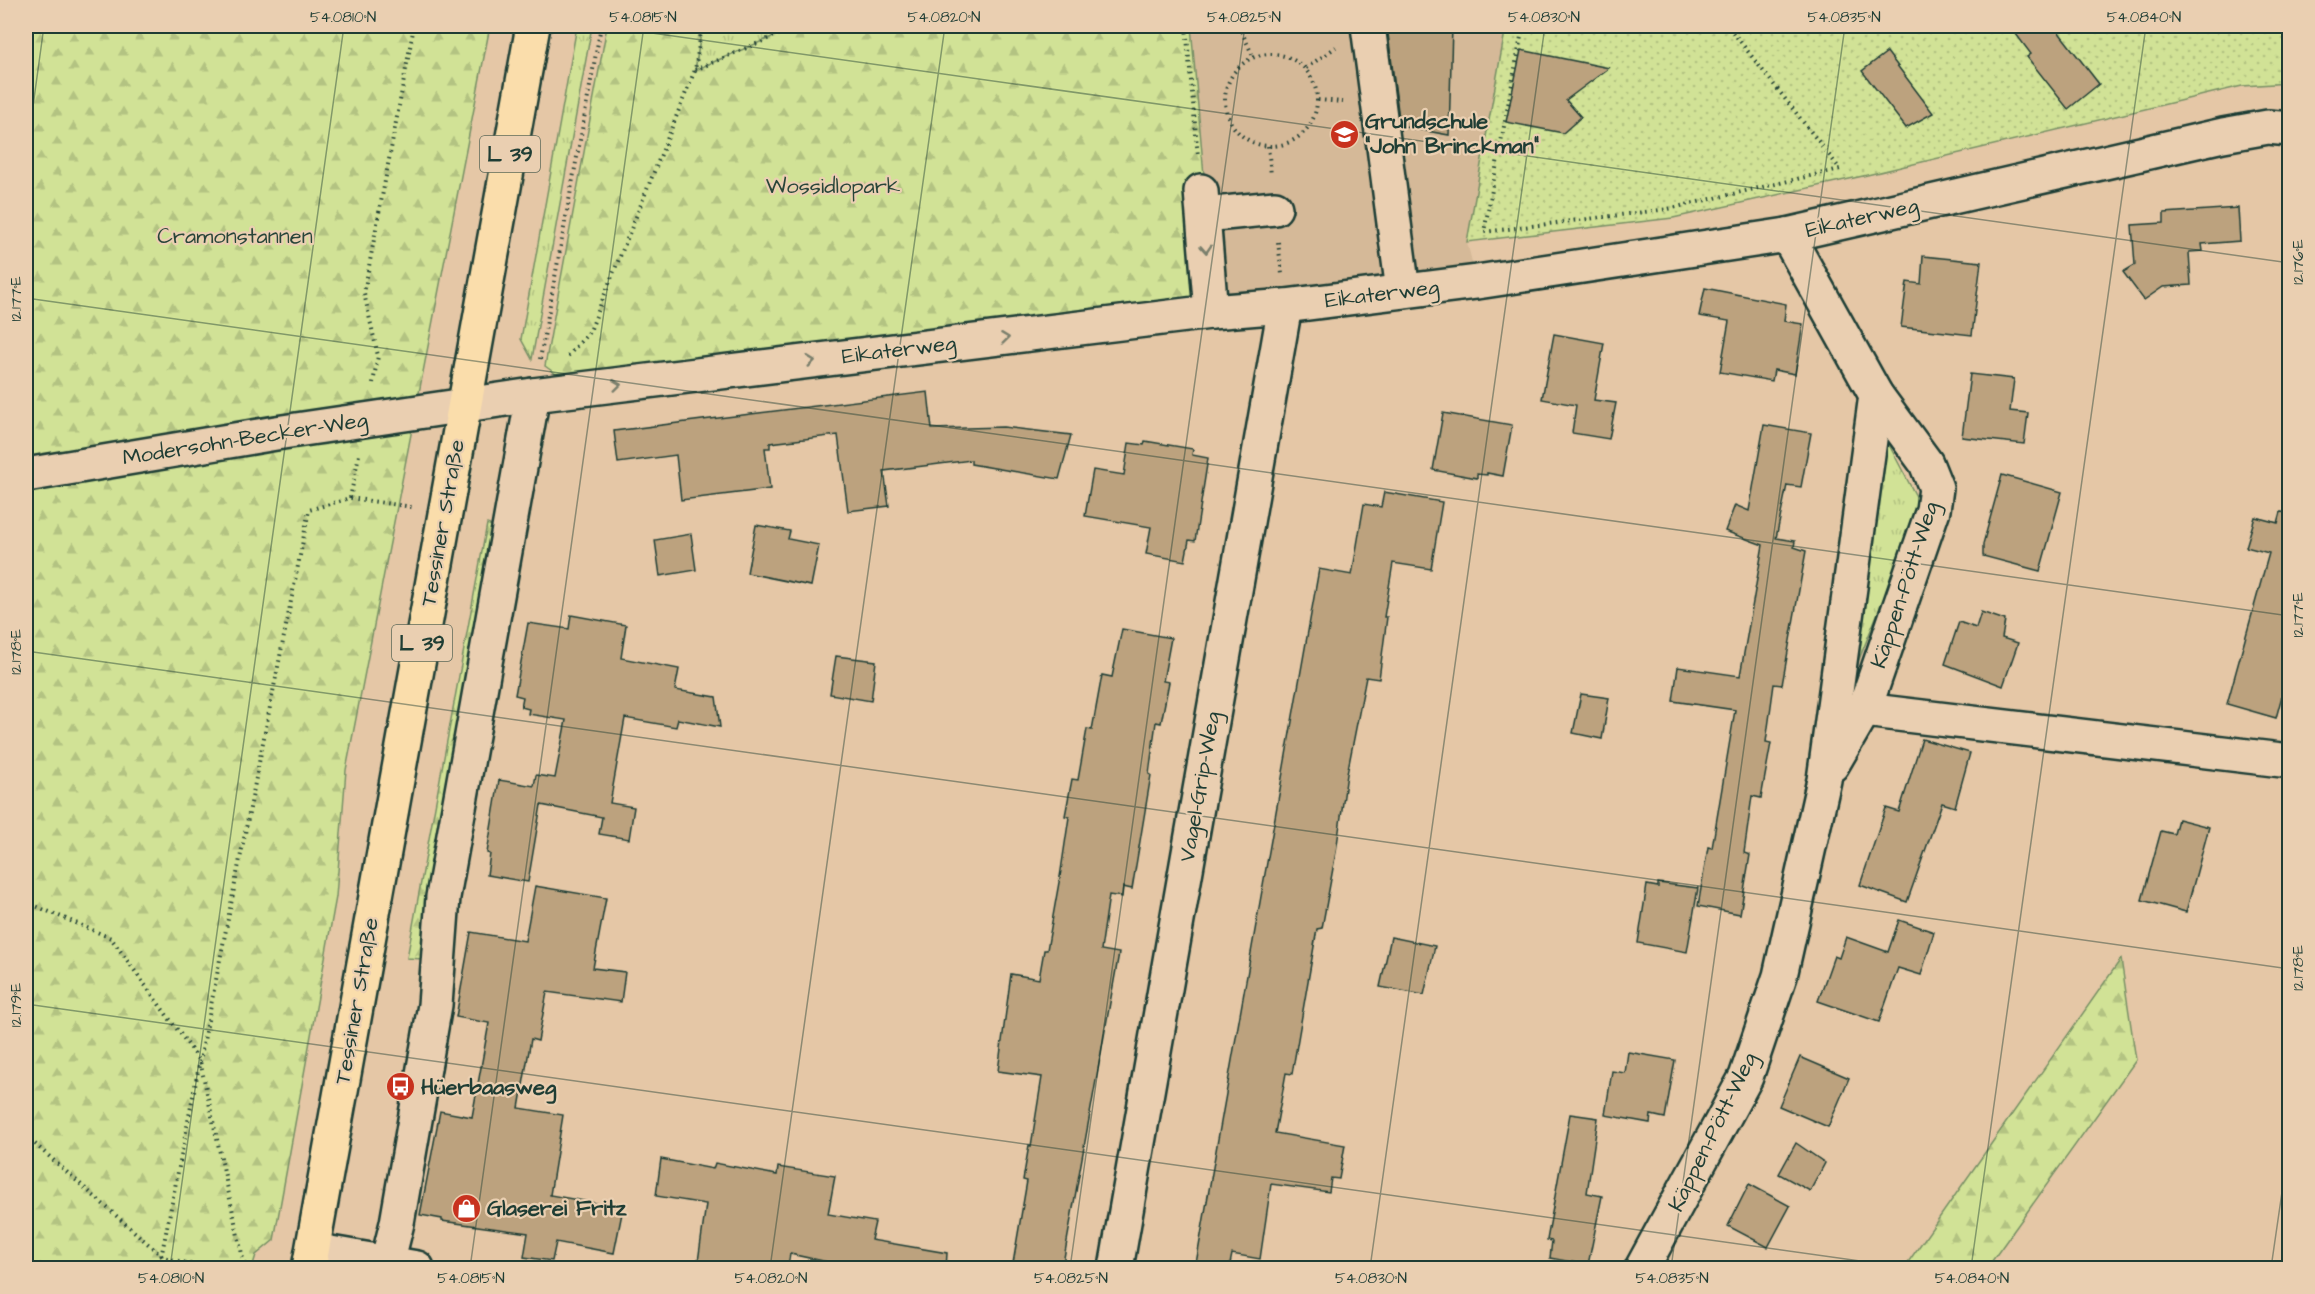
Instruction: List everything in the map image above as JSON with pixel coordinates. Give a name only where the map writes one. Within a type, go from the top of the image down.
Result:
[{"type":"main road","name":"Tessiner Straße","points":[[311,1259],[533,26]]},
{"type":"street","points":[[1368,26],[1403,291]]},
{"type":"street","name":"Eikaterweg","points":[[465,405],[542,393],[1403,291],[1787,235],[2223,135],[2268,127],[2289,129]]},
{"type":"street","points":[[1211,312],[1202,203],[1275,208]]},
{"type":"street","name":"Käppen-Pött-Weg","points":[[1787,235],[1876,395],[1926,463],[1936,488],[1933,510],[1864,710],[1824,780]]},
{"type":"street","name":"Vagel-Grip-Weg","points":[[1116,1269],[1285,306]]},
{"type":"street","points":[[311,1259],[402,1266],[397,1223],[435,1005],[443,897],[542,393]]},
{"type":"street","name":"Käppen-Pött-Weg","points":[[1642,1269],[1746,1077],[1780,976],[1824,780],[1876,395]]},
{"type":"street","name":"Modersohn-Becker-Weg","points":[[26,475],[276,433],[465,405]]},
{"type":"street","points":[[1864,710],[2289,761]]},
{"type":"path","points":[[378,356],[364,292],[414,26]]},
{"type":"path","points":[[542,393],[601,26]]},
{"type":"path","points":[[542,393],[590,331],[695,70],[702,26]]},
{"type":"path","points":[[695,70],[798,26]]},
{"type":"path","points":[[1186,26],[1202,203]]},
{"type":"path","points":[[1239,26],[1253,56]]},
{"type":"path","points":[[1523,26],[1484,232],[1668,209],[1840,169],[1728,26]]},
{"type":"path","points":[[1272,52],[1291,57],[1306,68],[1318,100],[1310,128],[1286,146],[1257,146],[1233,130],[1223,103],[1230,75],[1253,56],[1272,52]]},
{"type":"path","points":[[159,1269],[309,510],[350,498]]},
{"type":"path","points":[[26,902],[111,938],[200,1061],[245,1269]]},
{"type":"path","points":[[26,1136],[163,1257],[206,1269]]},
{"type":"shaded area","name":"Grundschule \"John Brinckman\"","points":[[1191,26],[1506,26],[1467,242],[1477,282],[1215,303]]},
{"type":"green space","name":"Cramonstannen","points":[[26,26],[490,26],[346,770],[336,897],[274,1240],[256,1255],[252,1268],[26,1268]]},
{"type":"green space","points":[[577,26],[592,26],[532,359],[521,339]]},
{"type":"green space","name":"Wossidlopark","points":[[607,26],[702,26],[695,70],[798,26],[1191,26],[1215,303],[559,376],[545,366]]},
{"type":"green space","points":[[702,26],[798,26],[695,70]]},
{"type":"green space","points":[[1506,26],[2289,26],[2289,83],[2242,86],[1863,176],[1673,218],[1467,242]]},
{"type":"green space","points":[[1887,441],[1921,506],[1845,694]]},
{"type":"green space","points":[[487,524],[499,529],[423,959],[407,958]]},
{"type":"green space","points":[[2121,959],[2136,1060],[1987,1268],[1904,1268]]},
{"type":"building","points":[[1387,26],[1452,26],[1449,135],[1400,126]]},
{"type":"building","points":[[2010,26],[2054,26],[2099,84],[2068,109],[2027,57],[2031,54]]},
{"type":"building","points":[[1521,50],[1609,68],[1566,100],[1581,117],[1563,133],[1506,122]]},
{"type":"building","points":[[1887,52],[1933,113],[1906,128],[1862,71]]},
{"type":"building","points":[[2238,208],[2240,241],[2202,244],[2203,251],[2189,252],[2191,285],[2163,287],[2144,300],[2123,272],[2135,265],[2132,225],[2164,223],[2164,213]]},
{"type":"building","points":[[1923,256],[1981,262],[1972,335],[1901,327],[1907,282],[1921,284]]},
{"type":"building","points":[[1705,288],[1786,304],[1784,321],[1803,324],[1795,374],[1774,370],[1772,381],[1720,372],[1729,321],[1699,316]]},
{"type":"building","points":[[1554,334],[1604,343],[1594,400],[1616,403],[1609,439],[1572,433],[1576,405],[1542,399]]},
{"type":"building","points":[[1970,374],[2014,379],[2010,411],[2028,413],[2024,444],[1962,437]]},
{"type":"building","points":[[928,392],[932,429],[1003,427],[1071,435],[1059,479],[971,464],[971,460],[884,471],[889,506],[848,511],[838,435],[770,443],[770,448],[765,448],[770,489],[681,500],[676,455],[618,463],[614,431]]},
{"type":"building","points":[[1443,413],[1512,425],[1503,476],[1487,473],[1487,475],[1477,474],[1477,478],[1433,470]]},
{"type":"building","points":[[1764,425],[1811,433],[1801,487],[1787,485],[1776,538],[1795,541],[1794,547],[1806,551],[1782,685],[1774,684],[1766,742],[1771,743],[1761,798],[1752,796],[1744,853],[1750,855],[1740,914],[1698,906],[1708,847],[1712,848],[1735,710],[1673,701],[1678,667],[1740,676],[1763,545],[1725,531],[1735,505],[1749,511]]},
{"type":"building","points":[[1145,441],[1193,449],[1192,455],[1208,458],[1195,541],[1189,540],[1185,561],[1146,554],[1151,527],[1085,516],[1093,470],[1124,475],[1129,443],[1144,445]]},
{"type":"building","points":[[2002,475],[2062,492],[2040,571],[1983,556],[1983,544]]},
{"type":"building","points":[[1384,492],[1442,502],[1431,569],[1393,563],[1384,617],[1387,617],[1379,679],[1366,677],[1347,774],[1322,928],[1317,929],[1292,1074],[1286,1073],[1275,1133],[1345,1145],[1339,1179],[1331,1178],[1329,1192],[1271,1184],[1260,1259],[1232,1254],[1229,1269],[1195,1269],[1319,569],[1352,575],[1364,504],[1381,507]]},
{"type":"building","points":[[2281,512],[2289,513],[2289,670],[2276,718],[2227,704],[2269,553],[2246,547],[2255,517],[2278,523]]},
{"type":"building","points":[[756,525],[790,531],[788,539],[819,545],[811,586],[747,573]]},
{"type":"building","points":[[691,534],[696,570],[660,576],[655,540]]},
{"type":"building","points":[[1981,612],[2005,620],[2002,638],[2018,643],[2003,686],[1945,664],[1959,622],[1976,628]]},
{"type":"building","points":[[571,615],[626,625],[621,658],[679,669],[675,690],[716,697],[720,727],[678,719],[676,727],[625,718],[610,803],[634,807],[629,839],[599,834],[602,817],[541,805],[528,882],[487,875],[490,854],[487,853],[499,780],[534,786],[536,775],[555,778],[566,720],[528,714],[529,709],[521,707],[523,697],[515,695],[528,623],[569,629]]},
{"type":"building","points":[[1122,629],[1171,638],[1163,681],[1169,682],[1161,723],[1156,722],[1149,774],[1151,775],[1132,889],[1123,887],[1122,897],[1109,895],[1101,950],[1119,953],[1062,1269],[1012,1269],[1027,1181],[1023,1180],[1042,1077],[998,1071],[1011,974],[1039,979],[1044,950],[1047,950],[1060,877],[1069,817],[1065,816],[1072,779],[1078,780],[1087,729],[1092,730],[1102,675],[1112,677]]},
{"type":"building","points":[[836,656],[876,661],[871,701],[830,694]]},
{"type":"building","points":[[1581,694],[1609,698],[1602,739],[1573,733]]},
{"type":"building","points":[[1922,739],[1970,753],[1955,807],[1942,803],[1907,902],[1860,885],[1886,808],[1899,812]]},
{"type":"building","points":[[2178,819],[2209,827],[2186,912],[2142,900],[2161,831],[2174,834]]},
{"type":"building","points":[[1658,883],[1698,888],[1687,952],[1638,943],[1647,885],[1658,887]]},
{"type":"building","points":[[535,886],[606,898],[593,968],[625,972],[621,1002],[547,992],[538,1041],[531,1039],[519,1108],[563,1115],[550,1195],[623,1208],[614,1253],[556,1242],[552,1261],[524,1257],[528,1233],[442,1221],[442,1219],[420,1215],[440,1111],[472,1117],[489,1023],[456,1017],[471,932],[525,941]]},
{"type":"building","points":[[1899,920],[1934,932],[1921,975],[1898,968],[1879,1022],[1818,1001],[1834,956],[1839,958],[1846,937],[1888,952]]},
{"type":"building","points":[[1391,937],[1435,946],[1424,995],[1380,987]]},
{"type":"building","points":[[1628,1052],[1675,1060],[1665,1118],[1651,1115],[1650,1123],[1605,1115],[1612,1071],[1625,1073]]},
{"type":"building","points":[[1800,1057],[1849,1078],[1828,1127],[1779,1106]]},
{"type":"building","points":[[1570,1114],[1598,1118],[1587,1193],[1602,1196],[1588,1265],[1550,1258],[1552,1241],[1547,1240]]},
{"type":"building","points":[[1796,1143],[1825,1163],[1810,1191],[1779,1174]]},
{"type":"building","points":[[661,1159],[713,1169],[715,1163],[777,1175],[778,1167],[835,1176],[828,1214],[875,1222],[871,1240],[947,1253],[946,1269],[861,1269],[790,1254],[788,1266],[778,1265],[778,1269],[697,1269],[706,1204],[656,1196]]},
{"type":"building","points":[[1749,1184],[1790,1206],[1768,1247],[1728,1226]]},
{"type":"place","name":"Grundschule \"John Brinckman\"","points":[[1344,134]]},
{"type":"place","name":"Hüerbaasweg","points":[[400,1087]]},
{"type":"place","name":"Glaserei Fritz","points":[[466,1208]]}]
